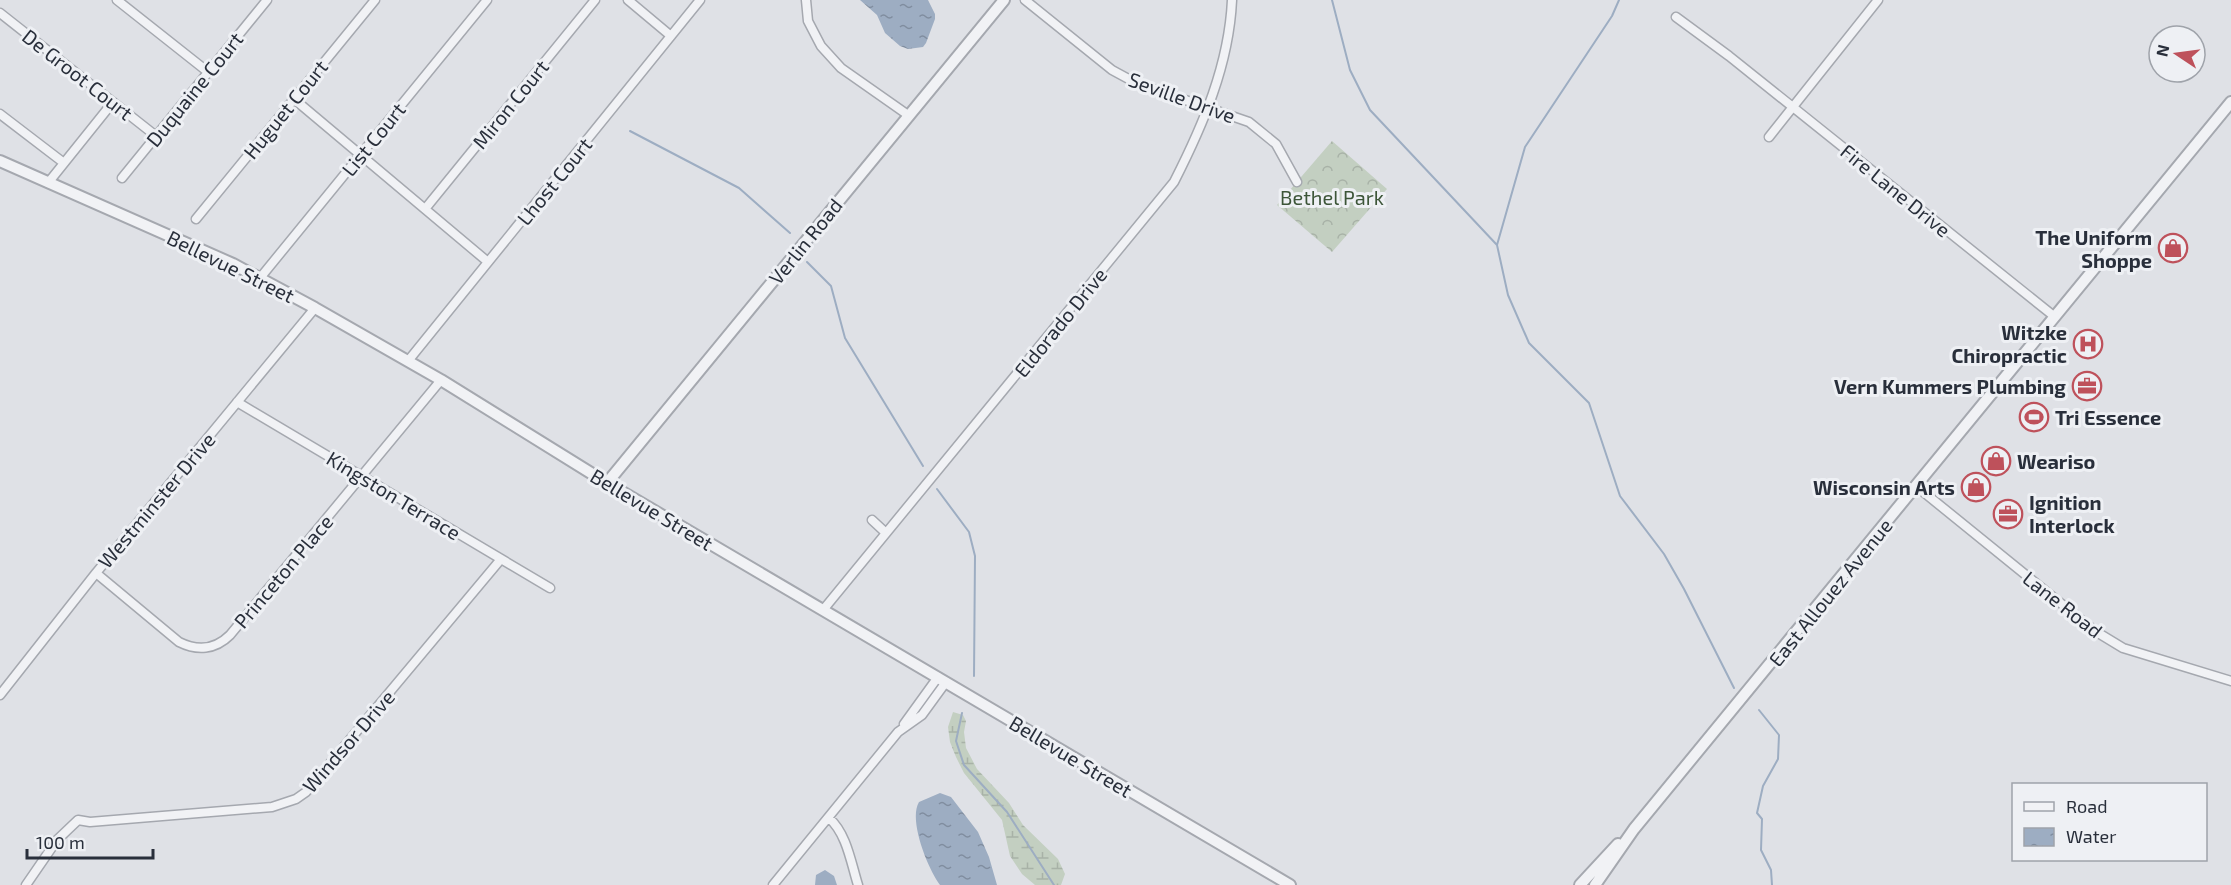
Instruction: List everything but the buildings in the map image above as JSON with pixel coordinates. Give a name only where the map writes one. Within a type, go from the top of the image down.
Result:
[{"type":"street","points":[[117,0],[208,72]]},
{"type":"street","name":"Huguet Court","points":[[196,219],[375,0]]},
{"type":"street","name":"List Court","points":[[260,278],[487,0]]},
{"type":"street","name":"Miron Court","points":[[425,209],[595,0]]},
{"type":"street","points":[[628,0],[671,36]]},
{"type":"street","name":"Lhost Court","points":[[408,361],[700,0]]},
{"type":"street","points":[[806,0],[808,21],[822,46],[841,68],[908,115]]},
{"type":"street","name":"Verlin Road","points":[[607,483],[1004,0]]},
{"type":"street","name":"Seville Drive","points":[[1025,0],[1112,70],[1136,83],[1250,122],[1276,144],[1297,182]]},
{"type":"street","name":"Eldorado Drive","points":[[823,609],[1174,182],[1196,139],[1215,88],[1231,27],[1232,0]]},
{"type":"street","points":[[1769,137],[1878,0]]},
{"type":"street","name":"Duquaine Court","points":[[122,178],[262,2]]},
{"type":"street","name":"De Groot Court","points":[[0,13],[156,136]]},
{"type":"street","name":"Fire Lane Drive","points":[[1676,18],[1738,64],[2055,317]]},
{"type":"street","points":[[294,99],[488,262]]},
{"type":"street","points":[[48,183],[113,102]]},
{"type":"street","name":"East Allouez Avenue","points":[[1580,885],[1634,829],[2231,102]]},
{"type":"street","points":[[0,114],[64,163]]},
{"type":"street","name":"Bellevue Street","points":[[0,161],[234,264],[315,308],[441,380],[607,483],[1290,885]]},
{"type":"street","name":"Westminster Drive","points":[[0,695],[96,573],[315,308]]},
{"type":"street","name":"Princeton Place","points":[[96,573],[180,642],[202,648],[217,645],[230,635],[441,380]]},
{"type":"street","name":"Kingston Terrace","points":[[237,402],[550,588]]},
{"type":"street","name":"Lane Road","points":[[1917,486],[2094,631],[2123,648],[2231,681]]},
{"type":"street","points":[[872,520],[886,533]]},
{"type":"street","name":"Windsor Drive","points":[[26,885],[57,840],[78,820],[90,822],[272,807],[285,804],[306,792],[501,559]]},
{"type":"street","points":[[773,885],[898,732],[922,715],[942,679]]},
{"type":"street","points":[[829,818],[837,826],[843,838],[858,885]]},
{"type":"street","name":"East Allouez Avenue","points":[[1595,885],[1634,829]]},
{"type":"green space","name":"Bethel Park","points":[[1332,141],[1387,189],[1332,252],[1277,205]]},
{"type":"green space","points":[[1356,181],[1369,194],[1360,204],[1347,191]]},
{"type":"green space","points":[[953,712],[963,715],[966,721],[964,732],[966,748],[977,769],[1009,803],[1023,825],[1058,859],[1065,874],[1061,885],[1035,885],[1022,874],[1010,856],[1002,820],[964,773],[950,742],[948,727]]},
{"type":"water","points":[[860,0],[928,0],[935,19],[926,43],[923,47],[908,49],[900,46],[885,33],[877,15]]},
{"type":"water","points":[[940,793],[951,797],[978,832],[989,857],[997,885],[940,885],[935,878],[921,844],[916,810],[919,802]]},
{"type":"water","points":[[825,870],[834,876],[837,885],[815,885],[816,875]]},
{"type":"waterway","points":[[1332,0],[1350,70],[1370,110],[1497,245]]},
{"type":"waterway","points":[[1619,0],[1612,16],[1525,147],[1497,245],[1508,295],[1529,343],[1589,403],[1620,496],[1664,554],[1734,688]]},
{"type":"waterway","points":[[630,131],[739,188],[790,233]]},
{"type":"waterway","points":[[807,262],[831,286],[845,338],[923,466]]},
{"type":"waterway","points":[[937,489],[969,532],[975,556],[974,676]]},
{"type":"waterway","points":[[1759,710],[1779,735],[1778,759],[1763,786],[1757,813],[1762,819],[1761,850],[1771,870],[1772,885]]},
{"type":"waterway","points":[[962,713],[956,741],[964,765],[1007,812],[1054,885]]},
{"type":"place","name":"The Uniform Shoppe","points":[[2173,248]]},
{"type":"place","name":"Witzke Chiropractic","points":[[2088,344]]},
{"type":"place","name":"Vern Kummers Plumbing","points":[[2087,386]]},
{"type":"place","name":"Tri Essence","points":[[2034,417]]},
{"type":"place","name":"Weariso","points":[[1996,461]]},
{"type":"place","name":"Wisconsin Arts","points":[[1976,487]]},
{"type":"place","name":"Ignition Interlock","points":[[2008,514]]}]
